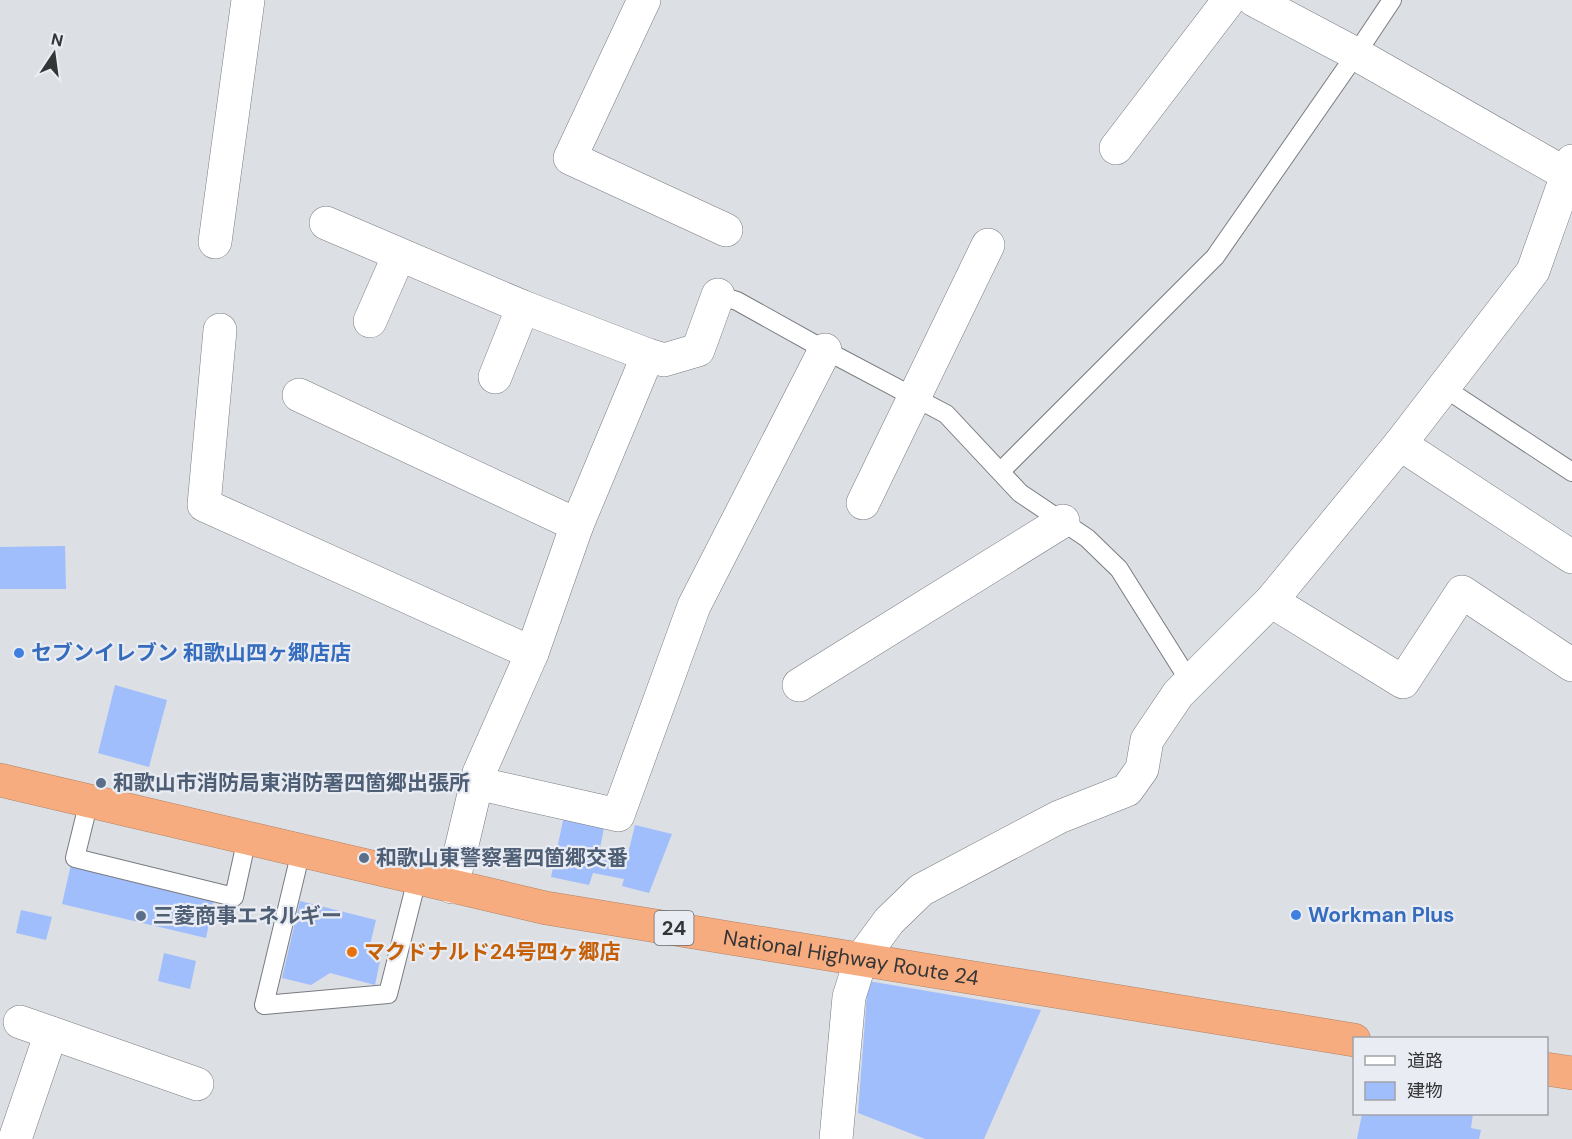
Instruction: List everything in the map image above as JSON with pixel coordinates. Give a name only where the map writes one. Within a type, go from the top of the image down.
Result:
[{"type":"highway","name":"National Highway Route 24","points":[[0,780],[546,908],[1353,1040]]},
{"type":"highway","points":[[1548,1069],[1572,1073]]},
{"type":"street","points":[[215,242],[248,0]]},
{"type":"street","points":[[644,0],[570,158],[726,230]]},
{"type":"street","points":[[1116,148],[1228,0]]},
{"type":"street","points":[[836,1139],[849,997],[861,959],[889,921],[921,890],[1059,818],[1126,790],[1142,769],[1146,740],[1178,694],[1271,601],[1400,444],[1533,271],[1569,168],[1254,0]]},
{"type":"street","points":[[326,224],[523,307],[664,360],[698,350],[718,295]]},
{"type":"street","points":[[863,503],[988,245]]},
{"type":"street","points":[[370,321],[399,255]]},
{"type":"street","points":[[495,376],[523,307]]},
{"type":"street","points":[[220,330],[204,505],[532,653]]},
{"type":"street","points":[[476,783],[618,815],[694,606],[825,350]]},
{"type":"street","points":[[452,887],[478,773],[532,653],[577,525],[648,355]]},
{"type":"street","points":[[299,395],[577,525]]},
{"type":"street","points":[[1400,444],[1572,557]]},
{"type":"street","points":[[799,686],[1063,521]]},
{"type":"street","points":[[1271,601],[1403,682],[1462,592],[1572,664]]},
{"type":"street","points":[[20,1022],[197,1084]]},
{"type":"street","points":[[15,1139],[51,1033]]},
{"type":"street","points":[[0,1136],[10,1139]]},
{"type":"lane","points":[[1001,471],[1215,257],[1392,0]]},
{"type":"lane","points":[[718,295],[737,301],[946,414],[1020,493],[1088,538],[1119,569],[1190,682]]},
{"type":"lane","points":[[1443,387],[1572,471]]},
{"type":"lane","points":[[89,801],[75,858],[234,897],[247,838]]},
{"type":"lane","points":[[301,851],[264,1005],[387,994],[417,879]]},
{"type":"building","points":[[65,546],[66,589],[0,589],[0,547]]},
{"type":"building","points":[[115,685],[167,700],[149,767],[98,753]]},
{"type":"building","points":[[564,816],[605,823],[599,853],[627,858],[635,825],[672,834],[649,893],[622,886],[624,879],[593,873],[589,885],[551,877]]},
{"type":"building","points":[[72,860],[215,895],[206,938],[62,904]]},
{"type":"building","points":[[300,901],[376,920],[368,953],[381,956],[375,985],[330,973],[311,985],[282,978]]},
{"type":"building","points":[[21,910],[52,917],[46,940],[16,933]]},
{"type":"building","points":[[164,953],[196,961],[190,989],[158,981]]},
{"type":"building","points":[[868,981],[1041,1010],[984,1139],[925,1139],[858,1113]]},
{"type":"building","points":[[1362,1115],[1473,1115],[1471,1128],[1481,1130],[1479,1139],[1357,1139]]},
{"type":"place","name":"セブンイレブン 和歌山四ヶ郷店店","points":[[19,653]]},
{"type":"place","name":"和歌山市消防局東消防署四箇郷出張所","points":[[101,783]]},
{"type":"place","name":"和歌山東警察署四箇郷交番","points":[[364,858]]},
{"type":"place","name":"Workman Plus","points":[[1296,915]]},
{"type":"place","name":"三菱商事エネルギー","points":[[141,916]]},
{"type":"place","name":"マクドナルド24号四ヶ郷店","points":[[352,952]]}]
